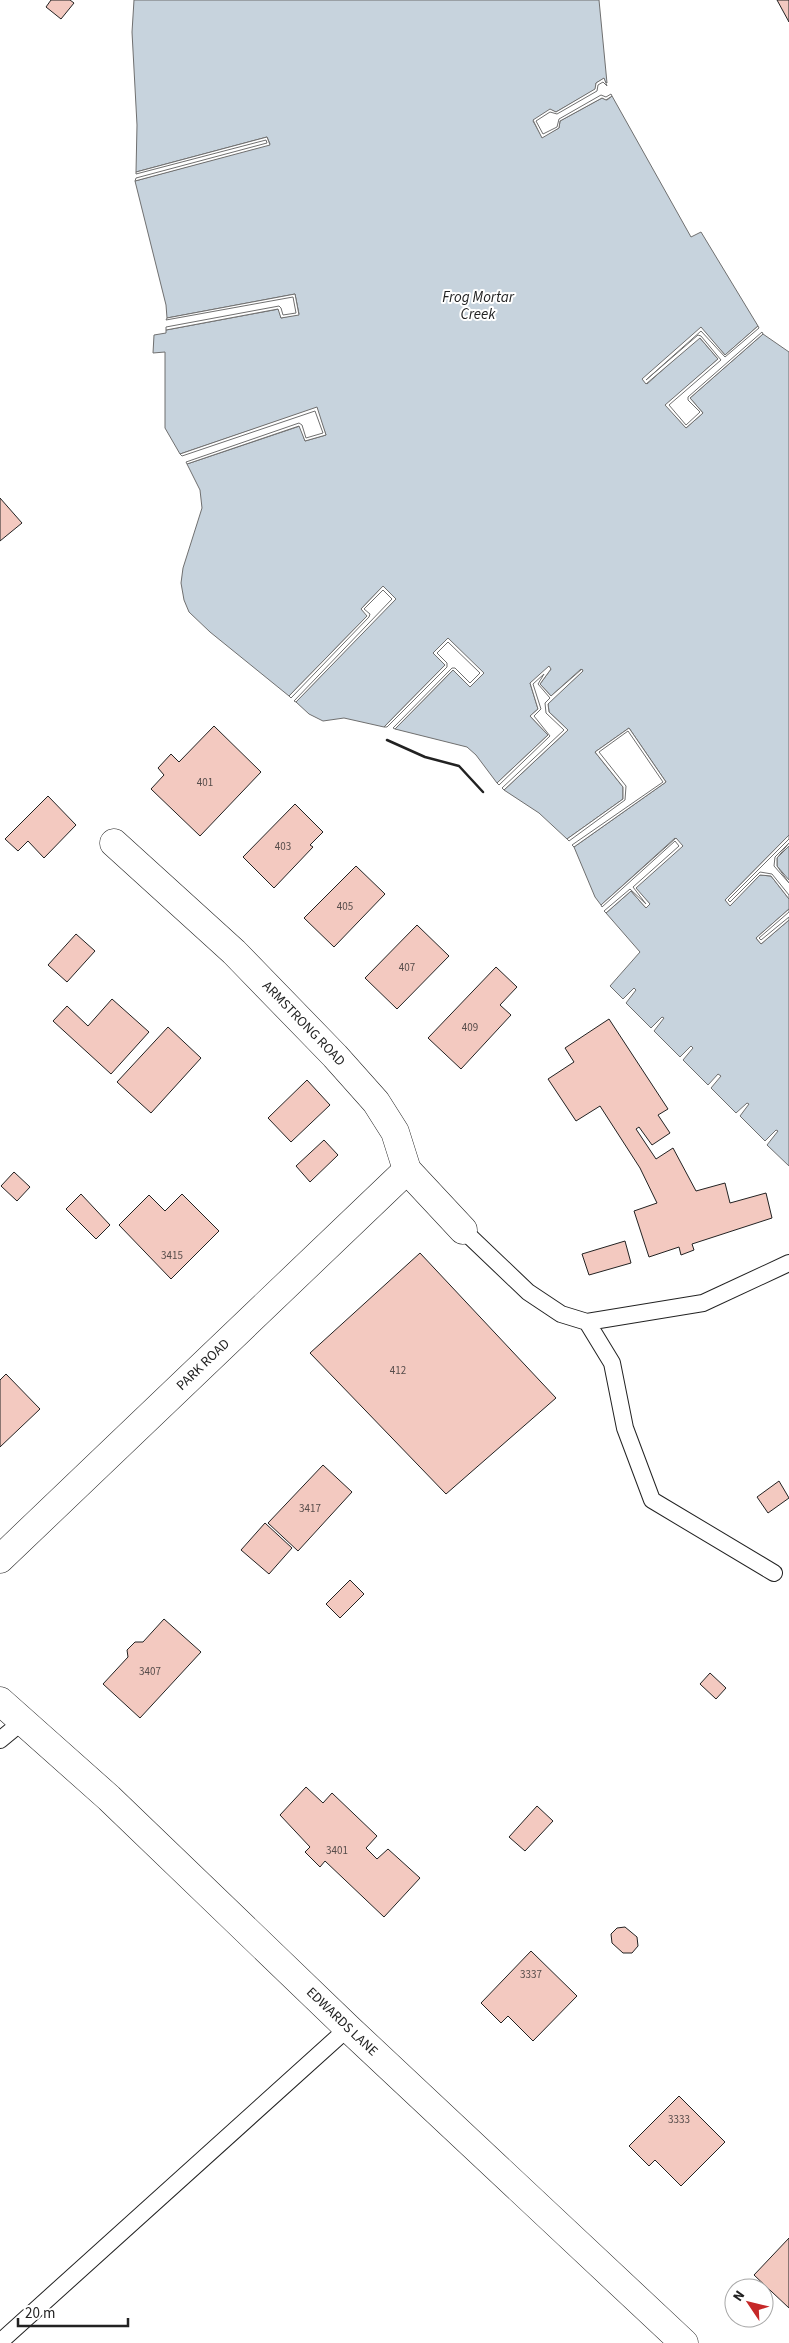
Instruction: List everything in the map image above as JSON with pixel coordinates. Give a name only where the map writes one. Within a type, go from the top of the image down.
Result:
[{"type":"street","name":"ARMSTRONG ROAD","points":[[114,843],[234,952],[335,1056],[376,1102],[395,1132],[407,1170],[463,1230]]},
{"type":"street","name":"PARK ROAD","points":[[0,1559],[407,1170]]},
{"type":"street","name":"EDWARDS LANE","points":[[0,1701],[109,1798],[348,2028],[684,2343]]},
{"type":"lane","points":[[463,1230],[528,1292],[561,1314],[587,1322],[703,1303],[789,1263]]},
{"type":"lane","points":[[587,1322],[612,1363],[625,1428],[652,1500],[774,1572]]},
{"type":"lane","points":[[0,1740],[23,1721]]},
{"type":"lane","points":[[0,2342],[348,2028]]},
{"type":"water","name":"Frog Mortar Creek","points":[[134,0],[599,0],[607,83],[603,79],[596,83],[596,89],[556,112],[550,110],[533,121],[542,137],[559,128],[560,121],[602,98],[607,100],[612,96],[691,237],[701,232],[758,326],[725,355],[701,328],[643,380],[647,384],[699,337],[718,359],[666,405],[686,428],[703,413],[690,398],[763,334],[789,352],[789,835],[725,900],[730,905],[760,875],[771,876],[789,899],[789,909],[756,938],[761,944],[789,920],[789,1166],[767,1145],[778,1131],[776,1130],[765,1141],[740,1116],[749,1104],[747,1103],[736,1113],[711,1088],[721,1076],[718,1074],[708,1085],[683,1060],[693,1048],[691,1046],[680,1057],[654,1031],[664,1018],[662,1017],[651,1028],[626,1003],[636,990],[634,988],[623,999],[610,986],[640,952],[606,913],[631,891],[646,908],[650,904],[635,888],[682,846],[675,838],[601,905],[595,897],[574,847],[666,782],[629,728],[595,752],[623,787],[623,799],[567,839],[539,813],[504,790],[568,730],[549,712],[548,703],[583,671],[581,669],[551,696],[540,684],[551,669],[530,683],[538,709],[530,716],[548,735],[497,783],[476,755],[467,747],[395,729],[453,670],[470,687],[483,673],[448,639],[434,653],[445,665],[384,727],[344,718],[323,721],[309,714],[296,702],[395,599],[383,586],[361,609],[368,615],[289,696],[210,632],[189,612],[184,600],[181,583],[183,568],[202,508],[200,490],[187,464],[300,426],[305,441],[326,435],[316,408],[180,454],[165,428],[165,352],[153,353],[154,335],[166,333],[166,330],[279,309],[281,318],[299,314],[295,294],[167,318],[166,305],[135,181],[270,144],[267,137],[136,172],[137,125],[132,32]]},
{"type":"water","points":[[789,846],[789,880],[777,866],[777,858]]},
{"type":"pier","points":[[604,78],[607,86],[603,82],[598,85],[597,91],[557,114],[550,112],[536,121],[543,134],[557,127],[559,119],[601,95],[606,97],[611,94],[612,96],[606,100],[602,98],[560,121],[559,128],[542,138],[533,120],[550,109],[556,112],[595,89],[596,83]]},
{"type":"pier","points":[[267,137],[270,145],[135,181],[136,178],[267,143],[266,140],[136,174],[136,172]]},
{"type":"pier","points":[[295,294],[299,315],[281,318],[278,309],[166,330],[166,327],[279,306],[283,315],[296,313],[293,297],[166,320],[167,318]]},
{"type":"pier","points":[[758,326],[759,328],[725,357],[701,331],[646,380],[698,335],[701,336],[721,360],[669,405],[686,425],[700,412],[688,400],[688,397],[762,332],[763,334],[690,398],[703,413],[686,428],[665,405],[718,359],[700,338],[646,384],[642,379],[701,327],[725,355]]},
{"type":"pier","points":[[317,407],[326,435],[305,441],[299,426],[187,464],[186,462],[299,423],[302,425],[306,438],[323,433],[315,411],[182,456],[180,454]]},
{"type":"pier","points":[[383,586],[396,599],[296,702],[294,701],[392,599],[383,590],[364,609],[370,614],[369,617],[291,698],[289,696],[367,616],[361,609]]},
{"type":"pier","points":[[448,638],[484,673],[470,687],[453,670],[395,729],[393,728],[452,668],[455,668],[470,683],[480,673],[448,642],[437,653],[447,663],[447,667],[387,727],[384,727],[445,665],[433,653]]},
{"type":"pier","points":[[549,666],[551,669],[540,684],[551,696],[582,669],[583,671],[548,704],[549,712],[568,730],[504,790],[502,788],[564,730],[546,713],[545,703],[550,698],[538,684],[544,674],[533,684],[541,709],[534,716],[550,736],[499,785],[497,783],[548,735],[530,716],[538,709],[530,683]]},
{"type":"pier","points":[[629,728],[666,782],[574,847],[572,845],[663,782],[628,731],[599,752],[626,786],[625,800],[569,841],[567,839],[623,799],[623,787],[595,752]]},
{"type":"pier","points":[[789,835],[789,839],[728,900],[730,902],[760,872],[772,874],[789,895],[789,899],[771,876],[760,875],[730,906],[725,900]]},
{"type":"pier","points":[[676,838],[683,846],[636,888],[650,904],[646,908],[631,891],[606,913],[604,911],[630,889],[646,904],[633,887],[679,846],[675,841],[602,907],[601,905]]},
{"type":"pier","points":[[789,843],[777,858],[777,866],[789,883],[774,866],[775,857]]},
{"type":"pier","points":[[789,909],[789,912],[759,938],[761,940],[789,917],[789,920],[761,944],[756,938]]},
{"type":"building","points":[[51,0],[70,0],[74,3],[61,19],[46,7]]},
{"type":"building","points":[[777,0],[789,0],[789,22]]},
{"type":"building","points":[[0,498],[22,523],[0,541]]},
{"type":"building","points":[[214,726],[261,772],[200,836],[151,789],[164,775],[158,768],[171,754],[179,762]]},
{"type":"building","points":[[48,796],[76,825],[44,858],[28,841],[18,851],[5,839]]},
{"type":"building","points":[[295,804],[323,832],[310,845],[313,847],[274,888],[243,857]]},
{"type":"building","points":[[356,866],[385,894],[334,947],[304,918]]},
{"type":"building","points":[[417,925],[449,956],[397,1009],[365,978]]},
{"type":"building","points":[[76,934],[95,951],[67,982],[48,965]]},
{"type":"building","points":[[496,967],[517,987],[500,1005],[511,1015],[461,1069],[428,1038]]},
{"type":"building","points":[[112,999],[149,1032],[111,1074],[53,1021],[67,1006],[88,1026]]},
{"type":"building","points":[[609,1019],[668,1109],[658,1115],[670,1133],[652,1145],[639,1127],[636,1129],[656,1159],[673,1148],[696,1191],[725,1183],[730,1203],[766,1193],[772,1218],[692,1244],[694,1250],[681,1255],[679,1247],[649,1257],[634,1211],[657,1203],[640,1168],[600,1106],[576,1121],[548,1079],[574,1062],[565,1048]]},
{"type":"building","points":[[168,1027],[201,1058],[151,1113],[117,1082]]},
{"type":"building","points":[[307,1080],[330,1105],[291,1142],[268,1118]]},
{"type":"building","points":[[324,1140],[338,1155],[310,1182],[296,1166]]},
{"type":"building","points":[[14,1172],[30,1187],[17,1201],[1,1186]]},
{"type":"building","points":[[81,1194],[110,1225],[96,1239],[66,1209]]},
{"type":"building","points":[[182,1194],[219,1231],[171,1279],[119,1225],[149,1195],[165,1211]]},
{"type":"building","points":[[625,1241],[631,1263],[589,1275],[582,1254]]},
{"type":"building","points":[[420,1253],[556,1398],[446,1494],[310,1353]]},
{"type":"building","points":[[6,1374],[40,1409],[0,1447],[0,1380]]},
{"type":"building","points":[[323,1465],[352,1492],[298,1551],[268,1523]]},
{"type":"building","points":[[779,1481],[789,1498],[768,1513],[757,1497]]},
{"type":"building","points":[[265,1523],[292,1548],[269,1574],[241,1550]]},
{"type":"building","points":[[350,1580],[364,1594],[340,1618],[326,1604]]},
{"type":"building","points":[[164,1619],[201,1652],[140,1718],[103,1684],[128,1657],[127,1650],[135,1642],[143,1642]]},
{"type":"building","points":[[710,1673],[726,1688],[716,1699],[700,1684]]},
{"type":"building","points":[[306,1787],[323,1803],[332,1793],[377,1836],[366,1848],[377,1859],[388,1849],[420,1878],[384,1917],[325,1861],[320,1867],[305,1852],[310,1847],[280,1815]]},
{"type":"building","points":[[537,1806],[553,1821],[525,1851],[509,1837]]},
{"type":"building","points":[[625,1927],[637,1937],[638,1946],[632,1953],[623,1953],[612,1943],[611,1934],[617,1928]]},
{"type":"building","points":[[531,1951],[577,1996],[533,2041],[508,2016],[501,2023],[481,2003]]},
{"type":"building","points":[[679,2096],[725,2142],[681,2186],[655,2160],[649,2166],[629,2146]]},
{"type":"building","points":[[789,2238],[789,2308],[774,2294],[774,2278],[757,2278],[754,2275]]},
{"type":"wall","points":[[387,740],[425,757],[459,766],[483,792]]}]
